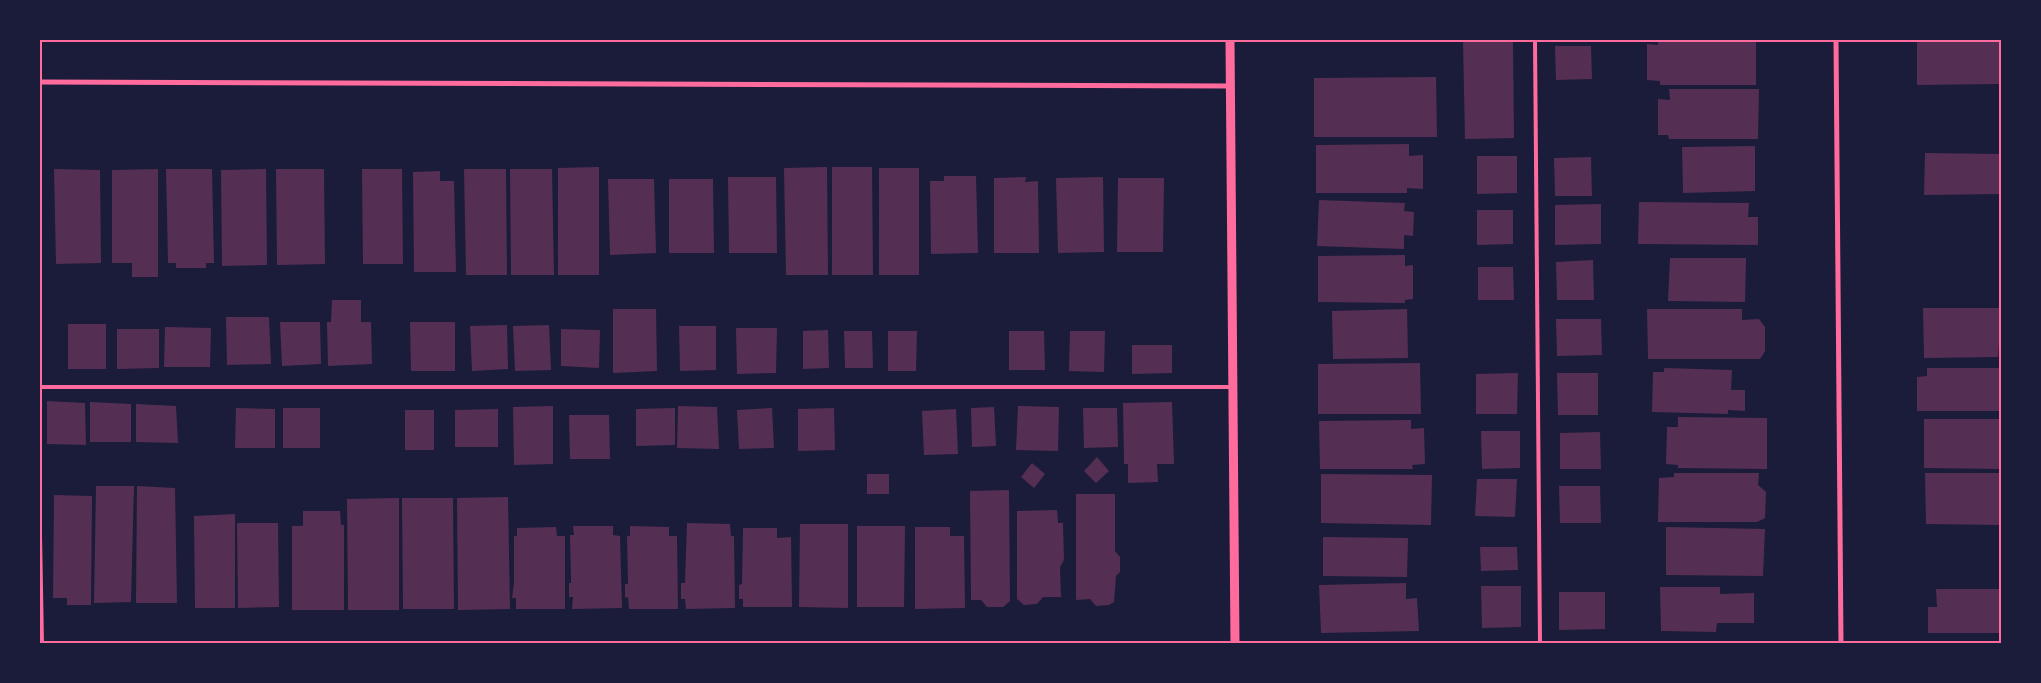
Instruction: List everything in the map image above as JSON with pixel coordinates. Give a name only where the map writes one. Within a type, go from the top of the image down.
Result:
[{"type":"street","points":[[1230,40],[1235,643]]},
{"type":"street","points":[[1836,40],[1841,643]]},
{"type":"street","points":[[40,82],[1230,86]]},
{"type":"lane","points":[[1535,40],[1540,643]]},
{"type":"lane","points":[[40,387],[1232,388]]},
{"type":"lane","points":[[40,535],[42,643]]},
{"type":"building","points":[[1463,40],[1513,40],[1514,138],[1465,139]]},
{"type":"building","points":[[1658,40],[1756,40],[1756,85],[1660,85],[1660,81],[1647,80],[1647,44],[1658,45]]},
{"type":"building","points":[[1917,40],[2001,40],[2001,84],[1917,85]]},
{"type":"building","points":[[1555,46],[1591,46],[1592,79],[1556,80]]},
{"type":"building","points":[[1436,77],[1437,137],[1314,137],[1314,78]]},
{"type":"building","points":[[1669,89],[1759,89],[1758,139],[1669,139],[1668,135],[1658,135],[1658,99],[1670,100]]},
{"type":"building","points":[[1409,144],[1409,156],[1423,155],[1423,189],[1407,188],[1407,193],[1316,193],[1316,145]]},
{"type":"building","points":[[1755,146],[1755,191],[1683,193],[1682,147]]},
{"type":"building","points":[[1925,153],[2001,154],[2001,194],[1924,195]]},
{"type":"building","points":[[1477,156],[1517,156],[1517,193],[1477,194]]},
{"type":"building","points":[[1591,157],[1592,196],[1555,196],[1554,158]]},
{"type":"building","points":[[599,167],[599,275],[558,275],[558,168]]},
{"type":"building","points":[[827,167],[828,275],[786,275],[784,168]]},
{"type":"building","points":[[832,167],[872,167],[873,275],[832,275]]},
{"type":"building","points":[[879,168],[919,168],[919,275],[879,275]]},
{"type":"building","points":[[54,169],[100,170],[101,263],[56,264]]},
{"type":"building","points":[[158,169],[158,277],[132,277],[132,263],[112,263],[112,170]]},
{"type":"building","points":[[166,169],[212,169],[214,263],[206,263],[206,268],[176,268],[176,263],[168,263]]},
{"type":"building","points":[[266,169],[267,265],[222,266],[221,170]]},
{"type":"building","points":[[276,169],[324,169],[325,264],[277,265]]},
{"type":"building","points":[[362,169],[402,169],[403,264],[363,264]]},
{"type":"building","points":[[464,169],[506,169],[507,275],[466,275]]},
{"type":"building","points":[[510,169],[552,169],[554,275],[511,275]]},
{"type":"building","points":[[440,171],[440,181],[454,181],[456,272],[414,272],[413,172]]},
{"type":"building","points":[[944,176],[976,176],[978,253],[931,254],[930,181],[944,181]]},
{"type":"building","points":[[728,177],[776,177],[777,253],[729,253]]},
{"type":"building","points":[[1026,177],[1025,182],[1038,181],[1039,253],[994,253],[994,178]]},
{"type":"building","points":[[1103,177],[1104,252],[1058,253],[1056,178]]},
{"type":"building","points":[[1118,178],[1164,178],[1163,252],[1117,252]]},
{"type":"building","points":[[608,179],[654,179],[656,253],[610,255]]},
{"type":"building","points":[[669,179],[713,179],[714,253],[669,253]]},
{"type":"building","points":[[1319,200],[1405,203],[1404,211],[1414,212],[1413,236],[1404,235],[1404,249],[1317,246]]},
{"type":"building","points":[[1639,202],[1749,203],[1748,217],[1758,217],[1758,245],[1638,244]]},
{"type":"building","points":[[1601,204],[1601,244],[1555,245],[1555,205]]},
{"type":"building","points":[[1477,210],[1513,210],[1513,244],[1477,245]]},
{"type":"building","points":[[1405,255],[1405,266],[1413,265],[1413,299],[1405,300],[1405,303],[1318,302],[1318,256]]},
{"type":"building","points":[[1670,258],[1746,258],[1745,302],[1668,301]]},
{"type":"building","points":[[1593,260],[1594,300],[1557,300],[1556,262]]},
{"type":"building","points":[[1478,267],[1513,267],[1514,300],[1478,300]]},
{"type":"building","points":[[332,300],[361,300],[361,322],[371,322],[372,364],[328,366],[327,322],[331,322]]},
{"type":"building","points":[[1923,308],[2001,308],[2001,343],[1999,343],[1998,357],[1924,358]]},
{"type":"building","points":[[613,309],[656,309],[657,371],[613,373]]},
{"type":"building","points":[[1407,309],[1408,358],[1333,359],[1332,311]]},
{"type":"building","points":[[1647,309],[1742,309],[1742,320],[1759,319],[1765,327],[1765,351],[1760,359],[1648,359]]},
{"type":"building","points":[[226,317],[269,317],[271,364],[227,365]]},
{"type":"building","points":[[1556,319],[1601,319],[1602,355],[1557,356]]},
{"type":"building","points":[[280,322],[320,322],[321,364],[282,366]]},
{"type":"building","points":[[410,322],[455,322],[455,371],[411,371]]},
{"type":"building","points":[[68,324],[106,324],[106,369],[68,369]]},
{"type":"building","points":[[507,325],[508,369],[472,371],[470,326]]},
{"type":"building","points":[[549,325],[551,370],[515,371],[513,326]]},
{"type":"building","points":[[679,326],[716,326],[716,370],[680,371]]},
{"type":"building","points":[[165,327],[211,328],[210,367],[164,367]]},
{"type":"building","points":[[736,328],[777,328],[776,373],[737,374]]},
{"type":"building","points":[[117,329],[159,329],[159,368],[117,369]]},
{"type":"building","points":[[561,329],[600,330],[599,368],[561,366]]},
{"type":"building","points":[[828,330],[829,368],[803,369],[803,331]]},
{"type":"building","points":[[844,331],[872,331],[873,368],[845,368]]},
{"type":"building","points":[[888,331],[917,331],[916,371],[888,371]]},
{"type":"building","points":[[1009,331],[1044,331],[1045,370],[1009,370]]},
{"type":"building","points":[[1070,331],[1105,331],[1104,372],[1069,371]]},
{"type":"building","points":[[1132,345],[1172,345],[1172,373],[1132,374]]},
{"type":"building","points":[[1420,363],[1421,414],[1318,414],[1318,364]]},
{"type":"building","points":[[1664,368],[1732,370],[1731,390],[1745,390],[1745,411],[1728,410],[1728,414],[1652,412],[1653,372],[1664,372]]},
{"type":"building","points":[[1927,368],[2001,368],[2001,411],[1917,411],[1917,377],[1927,376]]},
{"type":"building","points":[[1518,373],[1517,414],[1476,414],[1476,374]]},
{"type":"building","points":[[1557,373],[1598,373],[1598,415],[1558,415]]},
{"type":"building","points":[[47,401],[85,403],[86,445],[47,444]]},
{"type":"building","points":[[90,402],[131,404],[131,442],[90,442]]},
{"type":"building","points":[[1172,402],[1174,464],[1157,464],[1158,482],[1128,483],[1128,464],[1124,464],[1123,403]]},
{"type":"building","points":[[136,404],[176,406],[178,443],[136,442]]},
{"type":"building","points":[[553,406],[553,464],[514,465],[513,407]]},
{"type":"building","points":[[678,406],[717,407],[719,449],[677,448]]},
{"type":"building","points":[[1018,406],[1059,407],[1058,451],[1016,450]]},
{"type":"building","points":[[994,407],[996,446],[972,447],[971,408]]},
{"type":"building","points":[[236,408],[275,409],[275,448],[235,448]]},
{"type":"building","points":[[283,408],[320,408],[320,448],[283,448]]},
{"type":"building","points":[[675,408],[675,445],[636,446],[636,409]]},
{"type":"building","points":[[772,408],[774,448],[739,449],[737,410]]},
{"type":"building","points":[[834,408],[835,450],[798,451],[798,409]]},
{"type":"building","points":[[1083,408],[1117,408],[1118,447],[1084,448]]},
{"type":"building","points":[[498,409],[498,447],[455,447],[455,410]]},
{"type":"building","points":[[956,409],[958,454],[924,455],[922,411]]},
{"type":"building","points":[[405,410],[434,410],[434,450],[405,450]]},
{"type":"building","points":[[569,415],[609,415],[610,459],[570,459]]},
{"type":"building","points":[[1678,417],[1767,418],[1767,469],[1678,468],[1678,465],[1666,464],[1667,427],[1678,427]]},
{"type":"building","points":[[1924,419],[2001,419],[2001,469],[1924,468]]},
{"type":"building","points":[[1411,420],[1411,429],[1424,428],[1425,464],[1412,465],[1413,469],[1320,469],[1319,421]]},
{"type":"building","points":[[1481,431],[1520,431],[1520,468],[1482,469]]},
{"type":"building","points":[[1600,432],[1601,469],[1560,469],[1560,433]]},
{"type":"building","points":[[1097,457],[1109,471],[1096,483],[1084,471]]},
{"type":"building","points":[[1032,463],[1045,474],[1034,488],[1021,477]]},
{"type":"building","points":[[1674,473],[1759,473],[1758,485],[1766,492],[1765,518],[1757,522],[1658,522],[1659,478],[1674,477]]},
{"type":"building","points":[[1925,473],[2001,473],[2001,525],[1926,524]]},
{"type":"building","points":[[867,474],[889,474],[889,494],[867,494]]},
{"type":"building","points":[[1321,474],[1432,475],[1431,525],[1321,523]]},
{"type":"building","points":[[1477,479],[1517,479],[1515,517],[1475,516]]},
{"type":"building","points":[[96,486],[134,486],[131,602],[94,603]]},
{"type":"building","points":[[137,486],[175,488],[177,603],[136,603]]},
{"type":"building","points":[[1559,486],[1600,486],[1601,523],[1560,523]]},
{"type":"building","points":[[1009,490],[1010,601],[1003,607],[987,607],[981,600],[971,600],[970,491]]},
{"type":"building","points":[[1076,494],[1115,494],[1115,551],[1120,557],[1120,572],[1116,576],[1114,602],[1109,605],[1096,606],[1090,599],[1076,600]]},
{"type":"building","points":[[54,495],[92,496],[91,605],[67,605],[67,598],[53,598]]},
{"type":"building","points":[[508,497],[510,609],[458,610],[457,498]]},
{"type":"building","points":[[399,498],[399,610],[348,610],[347,499]]},
{"type":"building","points":[[402,498],[453,498],[454,609],[403,609]]},
{"type":"building","points":[[1057,510],[1058,523],[1063,523],[1064,560],[1060,567],[1061,597],[1043,597],[1037,604],[1024,605],[1017,599],[1017,511]]},
{"type":"building","points":[[303,511],[340,511],[341,525],[344,525],[344,610],[292,610],[292,526],[303,526]]},
{"type":"building","points":[[235,514],[235,608],[195,608],[194,516]]},
{"type":"building","points":[[237,523],[278,523],[279,607],[238,608]]},
{"type":"building","points":[[687,523],[730,524],[731,536],[734,536],[735,608],[686,609],[685,599],[681,599],[681,583],[685,583]]},
{"type":"building","points":[[800,524],[848,524],[848,608],[799,607]]},
{"type":"building","points":[[573,526],[613,526],[613,535],[620,536],[622,608],[572,609],[573,597],[569,597],[569,583],[571,583],[570,535],[574,535]]},
{"type":"building","points":[[630,526],[669,527],[669,536],[677,536],[678,609],[629,609],[628,597],[625,598],[625,584],[628,584],[627,536],[630,536]]},
{"type":"building","points":[[857,526],[905,526],[904,607],[857,607]]},
{"type":"building","points":[[556,527],[557,536],[565,536],[565,609],[516,609],[516,598],[512,598],[514,583],[514,536],[517,536],[517,528]]},
{"type":"building","points":[[915,527],[950,527],[950,536],[964,536],[965,608],[915,609]]},
{"type":"building","points":[[1666,527],[1765,529],[1763,576],[1666,575]]},
{"type":"building","points":[[743,528],[777,528],[777,538],[791,537],[792,607],[743,607],[743,599],[739,599],[739,585],[742,584]]},
{"type":"building","points":[[1323,537],[1408,538],[1407,577],[1323,576]]},
{"type":"building","points":[[1480,547],[1517,547],[1518,570],[1481,571]]},
{"type":"building","points":[[1406,583],[1406,599],[1417,598],[1419,631],[1321,633],[1319,585]]},
{"type":"building","points":[[1999,584],[2001,584],[2001,633],[1928,633],[1928,607],[1937,607],[1936,589],[1999,589]]},
{"type":"building","points":[[1481,586],[1521,586],[1521,627],[1482,628]]},
{"type":"building","points":[[1660,587],[1720,587],[1720,594],[1754,593],[1754,623],[1717,623],[1716,632],[1661,631]]},
{"type":"building","points":[[1559,592],[1605,592],[1605,629],[1559,630]]}]
